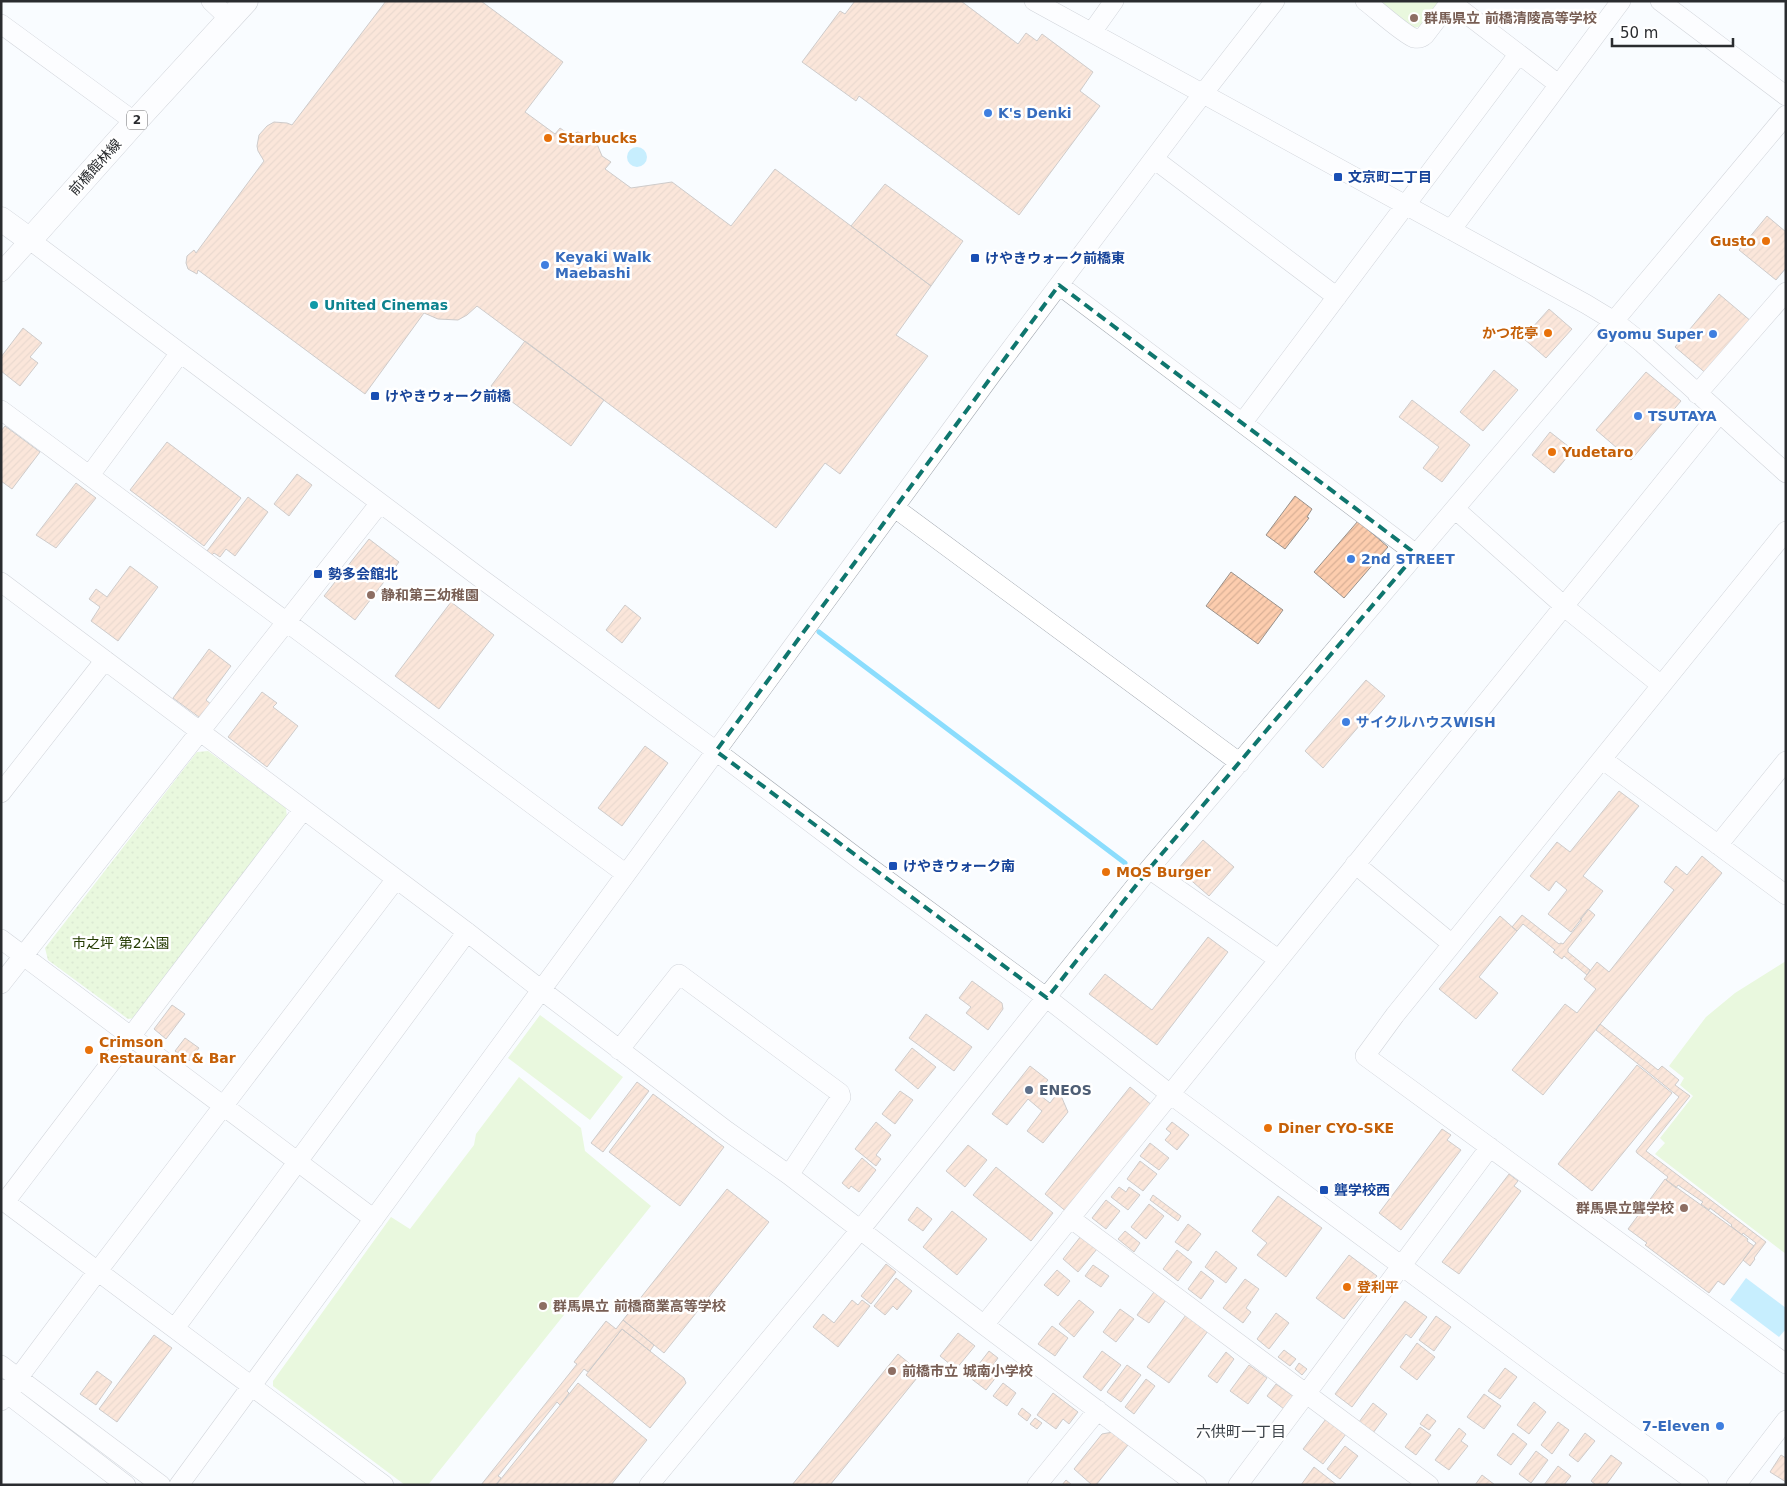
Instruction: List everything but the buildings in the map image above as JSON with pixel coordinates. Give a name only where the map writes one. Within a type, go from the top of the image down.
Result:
[{"type":"main road","name":"前橋館林線","points":[[30,240],[246,1]]},
{"type":"main road","points":[[1,219],[30,240]]},
{"type":"street","points":[[211,1],[230,19]]},
{"type":"street","points":[[1034,1],[1407,204],[1614,321],[1642,343],[1786,474]]},
{"type":"street","points":[[1092,32],[1114,1]]},
{"type":"street","points":[[179,1485],[1059,285],[1275,1]]},
{"type":"street","points":[[1365,1],[1409,35],[1418,39],[1425,35],[1451,2],[1558,84]]},
{"type":"street","points":[[1451,230],[1621,1]]},
{"type":"street","points":[[1660,1],[1786,96]]},
{"type":"street","points":[[1,24],[135,122]]},
{"type":"street","points":[[1243,422],[1518,55]]},
{"type":"street","points":[[649,1485],[860,1230],[1149,869],[1614,321],[1786,115]]},
{"type":"street","points":[[1154,159],[1337,297]]},
{"type":"street","points":[[1,272],[30,240],[380,504],[716,751],[1046,998],[1170,1094],[1699,1485]]},
{"type":"street","points":[[1059,285],[1416,554]]},
{"type":"street","points":[[1698,394],[1784,298]]},
{"type":"street","points":[[90,475],[180,353]]},
{"type":"street","points":[[1,410],[626,874]]},
{"type":"street","points":[[984,1325],[1719,414]]},
{"type":"street","points":[[1,984],[380,504]]},
{"type":"street","points":[[895,508],[1240,763]]},
{"type":"street","points":[[1454,509],[1564,605],[1661,685]]},
{"type":"street","points":[[1786,531],[1452,944],[1365,1056],[1786,1364]]},
{"type":"street","points":[[4,589],[104,660],[467,932],[619,1050],[727,1131],[789,1174],[984,1325],[1197,1485]]},
{"type":"street","points":[[1,793],[104,660]]},
{"type":"street","points":[[1602,759],[1786,895]]},
{"type":"street","points":[[1718,845],[1786,760]]},
{"type":"street","points":[[303,810],[3,1201],[384,1485]]},
{"type":"street","points":[[1355,864],[1452,944]]},
{"type":"street","points":[[1149,869],[1278,959]]},
{"type":"street","points":[[126,1485],[3,1395],[19,1378],[97,1272],[396,879]]},
{"type":"street","points":[[175,1328],[467,932]]},
{"type":"street","points":[[1,939],[374,1219]]},
{"type":"street","points":[[619,1050],[679,974],[840,1093],[841,1097],[789,1174]]},
{"type":"street","points":[[1238,1485],[1308,1394],[1490,1147]]},
{"type":"street","points":[[1070,1218],[1429,1485]]},
{"type":"street","points":[[1,1366],[161,1485]]},
{"type":"street","points":[[1037,1485],[1098,1410]]},
{"type":"street","points":[[1736,1485],[1786,1420]]},
{"type":"highlighted area","points":[[1059,285],[1416,554],[1149,869],[1047,998],[716,751]]},
{"type":"green space","name":"群馬県立 前橋清陵高等学校","points":[[1378,1],[1441,1],[1422,26],[1414,28]]},
{"type":"green space","name":"市之坪 第2公園","points":[[208,751],[286,808],[287,818],[135,1018],[128,1019],[48,960],[45,948],[197,752]]},
{"type":"green space","points":[[1786,961],[1786,1254],[1655,1154],[1665,1143],[1660,1138],[1693,1096],[1680,1085],[1684,1078],[1669,1066],[1706,1017],[1735,993]]},
{"type":"green space","points":[[540,1015],[623,1077],[590,1120],[508,1058]]},
{"type":"green space","points":[[519,1077],[581,1128],[585,1151],[651,1206],[428,1485],[405,1485],[273,1386],[273,1381],[391,1217],[410,1229],[474,1145],[476,1134]]},
{"type":"water","points":[[633,147],[641,147],[647,153],[647,161],[641,167],[633,167],[627,161],[627,153]]},
{"type":"water","points":[[1746,1278],[1786,1308],[1786,1329],[1779,1337],[1730,1300]]},
{"type":"waterway","points":[[819,632],[1125,863]]},
{"type":"place","name":"群馬県立 前橋清陵高等学校","points":[[1414,18]]},
{"type":"place","name":"K's Denki","points":[[988,113]]},
{"type":"place","name":"Starbucks","points":[[548,138]]},
{"type":"place","name":"文京町二丁目","points":[[1338,177]]},
{"type":"place","name":"Gusto","points":[[1766,241]]},
{"type":"place","name":"けやきウォーク前橋東","points":[[975,258]]},
{"type":"place","name":"Keyaki Walk Maebashi","points":[[545,265]]},
{"type":"place","name":"United Cinemas","points":[[314,305]]},
{"type":"place","name":"かつ花亭","points":[[1548,333]]},
{"type":"place","name":"Gyomu Super","points":[[1713,334]]},
{"type":"place","name":"けやきウォーク前橋","points":[[375,396]]},
{"type":"place","name":"TSUTAYA","points":[[1638,416]]},
{"type":"place","name":"Yudetaro","points":[[1552,452]]},
{"type":"place","name":"2nd STREET","points":[[1351,559]]},
{"type":"place","name":"勢多会館北","points":[[318,574]]},
{"type":"place","name":"静和第三幼稚園","points":[[371,595]]},
{"type":"place","name":"サイクルハウスWISH","points":[[1346,722]]},
{"type":"place","name":"けやきウォーク南","points":[[893,866]]},
{"type":"place","name":"MOS Burger","points":[[1106,872]]},
{"type":"place","name":"Crimson Restaurant & Bar","points":[[89,1050]]},
{"type":"place","name":"ENEOS","points":[[1029,1090]]},
{"type":"place","name":"Diner CYO-SKE","points":[[1268,1128]]},
{"type":"place","name":"聾学校西","points":[[1324,1190]]},
{"type":"place","name":"群馬県立聾学校","points":[[1684,1208]]},
{"type":"place","name":"登利平","points":[[1347,1287]]},
{"type":"place","name":"群馬県立 前橋商業高等学校","points":[[543,1306]]},
{"type":"place","name":"前橋市立 城南小学校","points":[[892,1371]]},
{"type":"place","name":"7-Eleven","points":[[1720,1426]]},
{"type":"district","name":"六供町一丁目","points":[[1241,1432]]}]
